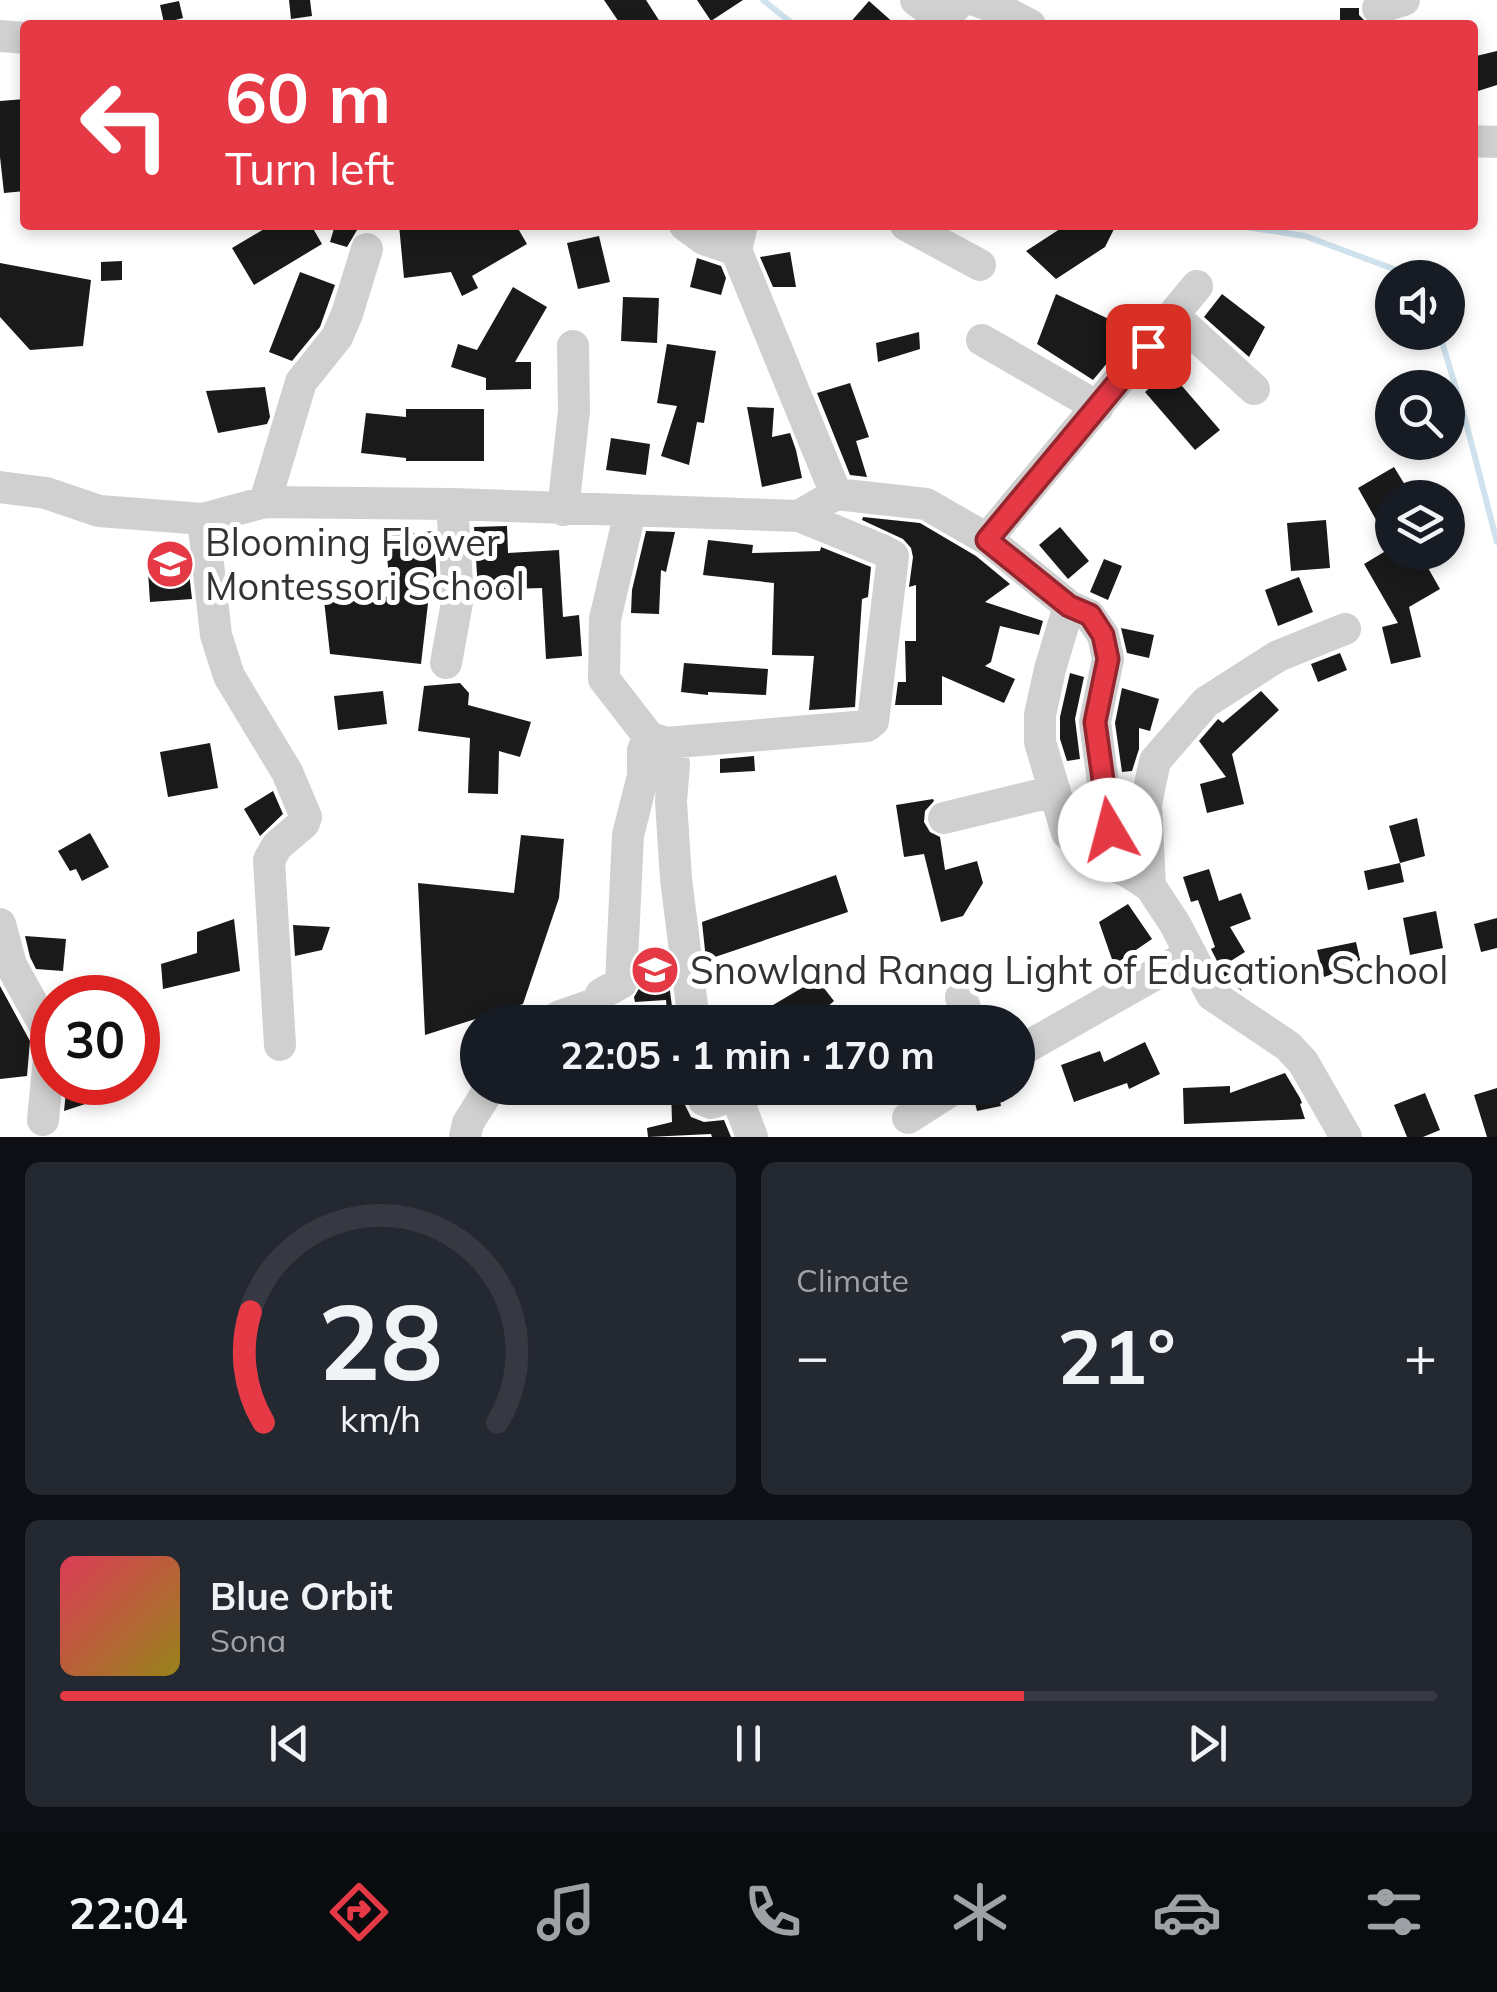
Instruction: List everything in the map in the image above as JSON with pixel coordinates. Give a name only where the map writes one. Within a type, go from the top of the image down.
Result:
[{"type":"street","points":[[975,0],[1020,20]]},
{"type":"street","points":[[691,230],[704,240],[739,238],[836,494]]},
{"type":"street","points":[[915,230],[980,264]]},
{"type":"street","points":[[265,502],[301,382],[337,337],[367,249]]},
{"type":"street","points":[[987,540],[1197,286]]},
{"type":"street","points":[[1174,316],[1254,389]]},
{"type":"street","points":[[982,340],[1098,407]]},
{"type":"street","points":[[563,510],[574,411],[574,346]]},
{"type":"street","points":[[0,487],[46,493],[99,511],[203,519],[265,502],[798,516],[893,556],[873,721],[867,726],[657,740],[643,750],[642,776],[628,834],[621,983],[601,994],[591,1005]]},
{"type":"street","points":[[798,516],[836,494],[926,504],[987,540],[1069,606],[1090,615],[1103,635],[1108,659],[1095,722],[1114,866]]},
{"type":"street","points":[[446,663],[458,597],[452,504]]},
{"type":"street","points":[[630,512],[604,618],[604,679],[674,764],[671,801],[676,879],[692,1005]]},
{"type":"street","points":[[203,519],[216,635],[229,676],[287,772],[306,817],[304,824],[277,846],[269,860],[280,1044]]},
{"type":"street","points":[[1069,606],[1040,715],[1040,742],[1068,833],[1103,861],[1150,886],[1176,924],[1212,995],[1288,1046],[1302,1062],[1346,1137]]},
{"type":"street","points":[[1150,886],[1146,804],[1155,762],[1206,702],[1278,656],[1346,629]]},
{"type":"street","points":[[944,818],[1055,791]]},
{"type":"street","points":[[0,924],[11,965],[51,1037],[43,1120]]},
{"type":"street","points":[[1035,1042],[1191,954]]},
{"type":"street","points":[[465,1137],[479,1105]]},
{"type":"street","points":[[750,1105],[752,1137]]},
{"type":"street","points":[[908,1118],[928,1105]]},
{"type":"building","points":[[289,0],[310,0],[312,16],[291,19]]},
{"type":"building","points":[[604,0],[646,0],[659,20],[618,20]]},
{"type":"building","points":[[697,0],[743,0],[713,20]]},
{"type":"building","points":[[179,1],[183,18],[163,20],[160,5]]},
{"type":"building","points":[[869,1],[890,20],[852,20]]},
{"type":"building","points":[[1340,8],[1359,8],[1364,20],[1340,20]]},
{"type":"building","points":[[1497,51],[1497,85],[1478,91],[1478,56]]},
{"type":"building","points":[[20,99],[20,191],[4,193],[0,101]]},
{"type":"building","points":[[263,230],[314,230],[322,244],[254,285],[232,248]]},
{"type":"building","points":[[334,230],[357,230],[347,247],[330,242]]},
{"type":"building","points":[[399,230],[519,230],[527,244],[472,276],[478,288],[462,296],[451,272],[404,278]]},
{"type":"building","points":[[1058,230],[1114,230],[1105,247],[1056,279],[1026,251]]},
{"type":"building","points":[[599,236],[610,282],[578,289],[567,243]]},
{"type":"building","points":[[790,252],[796,287],[773,287],[760,257]]},
{"type":"building","points":[[697,258],[721,266],[726,278],[721,295],[690,287]]},
{"type":"building","points":[[122,261],[122,280],[101,281],[101,262]]},
{"type":"building","points":[[0,263],[91,280],[83,346],[30,350],[0,317]]},
{"type":"building","points":[[300,272],[335,285],[320,327],[292,361],[269,352]]},
{"type":"building","points":[[513,287],[547,307],[515,362],[531,362],[531,389],[486,390],[486,378],[451,367],[458,344],[477,350]]},
{"type":"building","points":[[1056,294],[1134,331],[1093,380],[1037,344]]},
{"type":"building","points":[[1222,294],[1265,327],[1249,357],[1204,317]]},
{"type":"building","points":[[623,297],[659,298],[657,343],[621,341]]},
{"type":"building","points":[[919,332],[920,349],[878,362],[876,343]]},
{"type":"building","points":[[667,344],[716,351],[704,423],[697,422],[689,465],[661,456],[677,406],[657,403]]},
{"type":"building","points":[[1169,371],[1220,430],[1195,450],[1145,392]]},
{"type":"building","points":[[850,383],[869,437],[856,441],[867,477],[850,475],[817,393]]},
{"type":"building","points":[[265,387],[270,417],[267,424],[218,433],[206,391]]},
{"type":"building","points":[[747,407],[774,408],[772,437],[790,433],[802,478],[762,487]]},
{"type":"building","points":[[406,409],[484,409],[484,461],[406,461],[361,453],[366,413],[406,417]]},
{"type":"building","points":[[611,438],[650,444],[646,475],[606,470]]},
{"type":"building","points":[[1394,467],[1402,480],[1375,480],[1375,518],[1358,488]]},
{"type":"building","points":[[863,517],[920,523],[976,556],[1010,584],[985,602],[1043,621],[1039,635],[1000,626],[991,662],[985,666],[1015,679],[1004,703],[942,676],[942,705],[895,705],[898,682],[906,682],[905,641],[916,641],[916,585],[909,587],[913,557],[903,539],[862,520]]},
{"type":"building","points":[[1326,520],[1330,568],[1291,571],[1287,523]]},
{"type":"building","points":[[507,526],[508,553],[559,550],[563,617],[579,615],[582,656],[546,659],[542,588],[478,590],[474,527]]},
{"type":"building","points":[[1060,527],[1089,561],[1068,579],[1039,545]]},
{"type":"building","points":[[434,531],[437,586],[430,586],[421,664],[330,654],[323,591],[391,597],[385,536]]},
{"type":"building","points":[[646,531],[675,532],[666,572],[661,570],[659,614],[631,613],[632,590]]},
{"type":"building","points":[[708,540],[753,545],[752,553],[820,551],[821,547],[871,567],[868,597],[862,599],[855,707],[809,710],[814,656],[772,655],[774,583],[703,575]]},
{"type":"building","points":[[187,554],[192,599],[150,602],[147,556]]},
{"type":"building","points":[[1375,557],[1375,570],[1429,570],[1440,589],[1409,607],[1421,657],[1391,664],[1382,627],[1398,623],[1364,564]]},
{"type":"building","points":[[1104,559],[1122,566],[1108,600],[1090,592]]},
{"type":"building","points":[[1299,577],[1313,612],[1278,626],[1265,590]]},
{"type":"building","points":[[1121,628],[1154,635],[1149,658],[1127,653]]},
{"type":"building","points":[[1340,653],[1347,670],[1318,682],[1311,664]]},
{"type":"building","points":[[684,663],[768,669],[766,695],[681,692]]},
{"type":"building","points":[[1070,673],[1084,677],[1075,719],[1080,759],[1067,761],[1060,739],[1060,717]]},
{"type":"building","points":[[460,683],[469,693],[468,705],[531,722],[520,757],[499,751],[498,794],[468,793],[470,738],[418,731],[424,686]]},
{"type":"building","points":[[1122,688],[1159,699],[1150,731],[1139,728],[1139,749],[1132,771],[1122,772],[1115,723]]},
{"type":"building","points":[[383,691],[387,724],[338,730],[334,696]]},
{"type":"building","points":[[1261,691],[1279,710],[1232,754],[1244,804],[1207,813],[1200,784],[1226,777],[1199,741],[1218,719],[1223,723]]},
{"type":"building","points":[[210,743],[218,788],[168,797],[160,752]]},
{"type":"building","points":[[754,756],[755,771],[720,773],[720,759]]},
{"type":"building","points":[[273,791],[283,814],[260,836],[244,809]]},
{"type":"building","points":[[933,799],[925,811],[924,822],[930,832],[940,837],[945,870],[977,861],[983,883],[963,916],[941,922],[924,854],[904,857],[896,805]]},
{"type":"building","points":[[1417,818],[1425,856],[1400,863],[1389,826]]},
{"type":"building","points":[[90,833],[109,867],[82,881],[76,869],[70,871],[58,851]]},
{"type":"building","points":[[521,835],[564,839],[559,898],[523,1004],[460,1005],[460,1024],[425,1035],[418,883],[514,893]]},
{"type":"building","points":[[1400,863],[1404,882],[1368,890],[1364,871]]},
{"type":"building","points":[[1209,869],[1219,901],[1241,893],[1251,919],[1230,927],[1245,952],[1226,964],[1242,991],[1227,981],[1211,949],[1215,947],[1198,900],[1191,902],[1183,877]]},
{"type":"building","points":[[836,875],[848,912],[706,960],[702,922]]},
{"type":"building","points":[[1128,904],[1152,939],[1114,965],[1099,922]]},
{"type":"building","points":[[1436,911],[1443,948],[1410,955],[1403,918]]},
{"type":"building","points":[[1497,918],[1497,948],[1481,952],[1474,924]]},
{"type":"building","points":[[234,919],[240,971],[163,989],[161,964],[197,953],[197,932]]},
{"type":"building","points":[[293,925],[330,927],[322,950],[295,956]]},
{"type":"building","points":[[25,936],[66,939],[63,971],[36,969]]},
{"type":"building","points":[[1356,942],[1361,964],[1324,977],[1317,950]]},
{"type":"building","points":[[667,968],[672,1005],[666,1005],[666,1000],[635,1002],[642,970]]},
{"type":"building","points":[[817,979],[834,1001],[829,1005],[773,1005]]},
{"type":"building","points":[[0,986],[30,1041],[27,1076],[0,1079]]},
{"type":"building","points":[[1145,1042],[1160,1074],[1129,1089],[1127,1083],[1074,1102],[1061,1065],[1100,1051],[1104,1062]]},
{"type":"building","points":[[1285,1073],[1300,1098],[1305,1119],[1184,1124],[1183,1088],[1230,1086],[1230,1093]]},
{"type":"building","points":[[1497,1088],[1497,1137],[1487,1137],[1474,1095]]},
{"type":"building","points":[[1425,1093],[1440,1130],[1423,1137],[1407,1137],[1394,1105]]},
{"type":"building","points":[[672,1105],[685,1105],[691,1117],[704,1122],[724,1120],[731,1137],[648,1137],[647,1128],[672,1122]]},
{"type":"building","points":[[976,1105],[1001,1105],[1001,1106],[977,1111]]},
{"type":"waterway","points":[[763,0],[788,20]]},
{"type":"waterway","points":[[1266,230],[1305,236],[1375,262]]},
{"type":"waterway","points":[[1444,350],[1497,542]]},
{"type":"place","name":"Blooming Flower Montessori School","points":[[170,564]]},
{"type":"place","name":"Snowland Ranag Light of Education School","points":[[655,970]]},
{"type":"route","points":[[1110,830],[1095,722],[1108,659],[1103,635],[1090,615],[1069,606],[987,540],[1148,346]]}]
